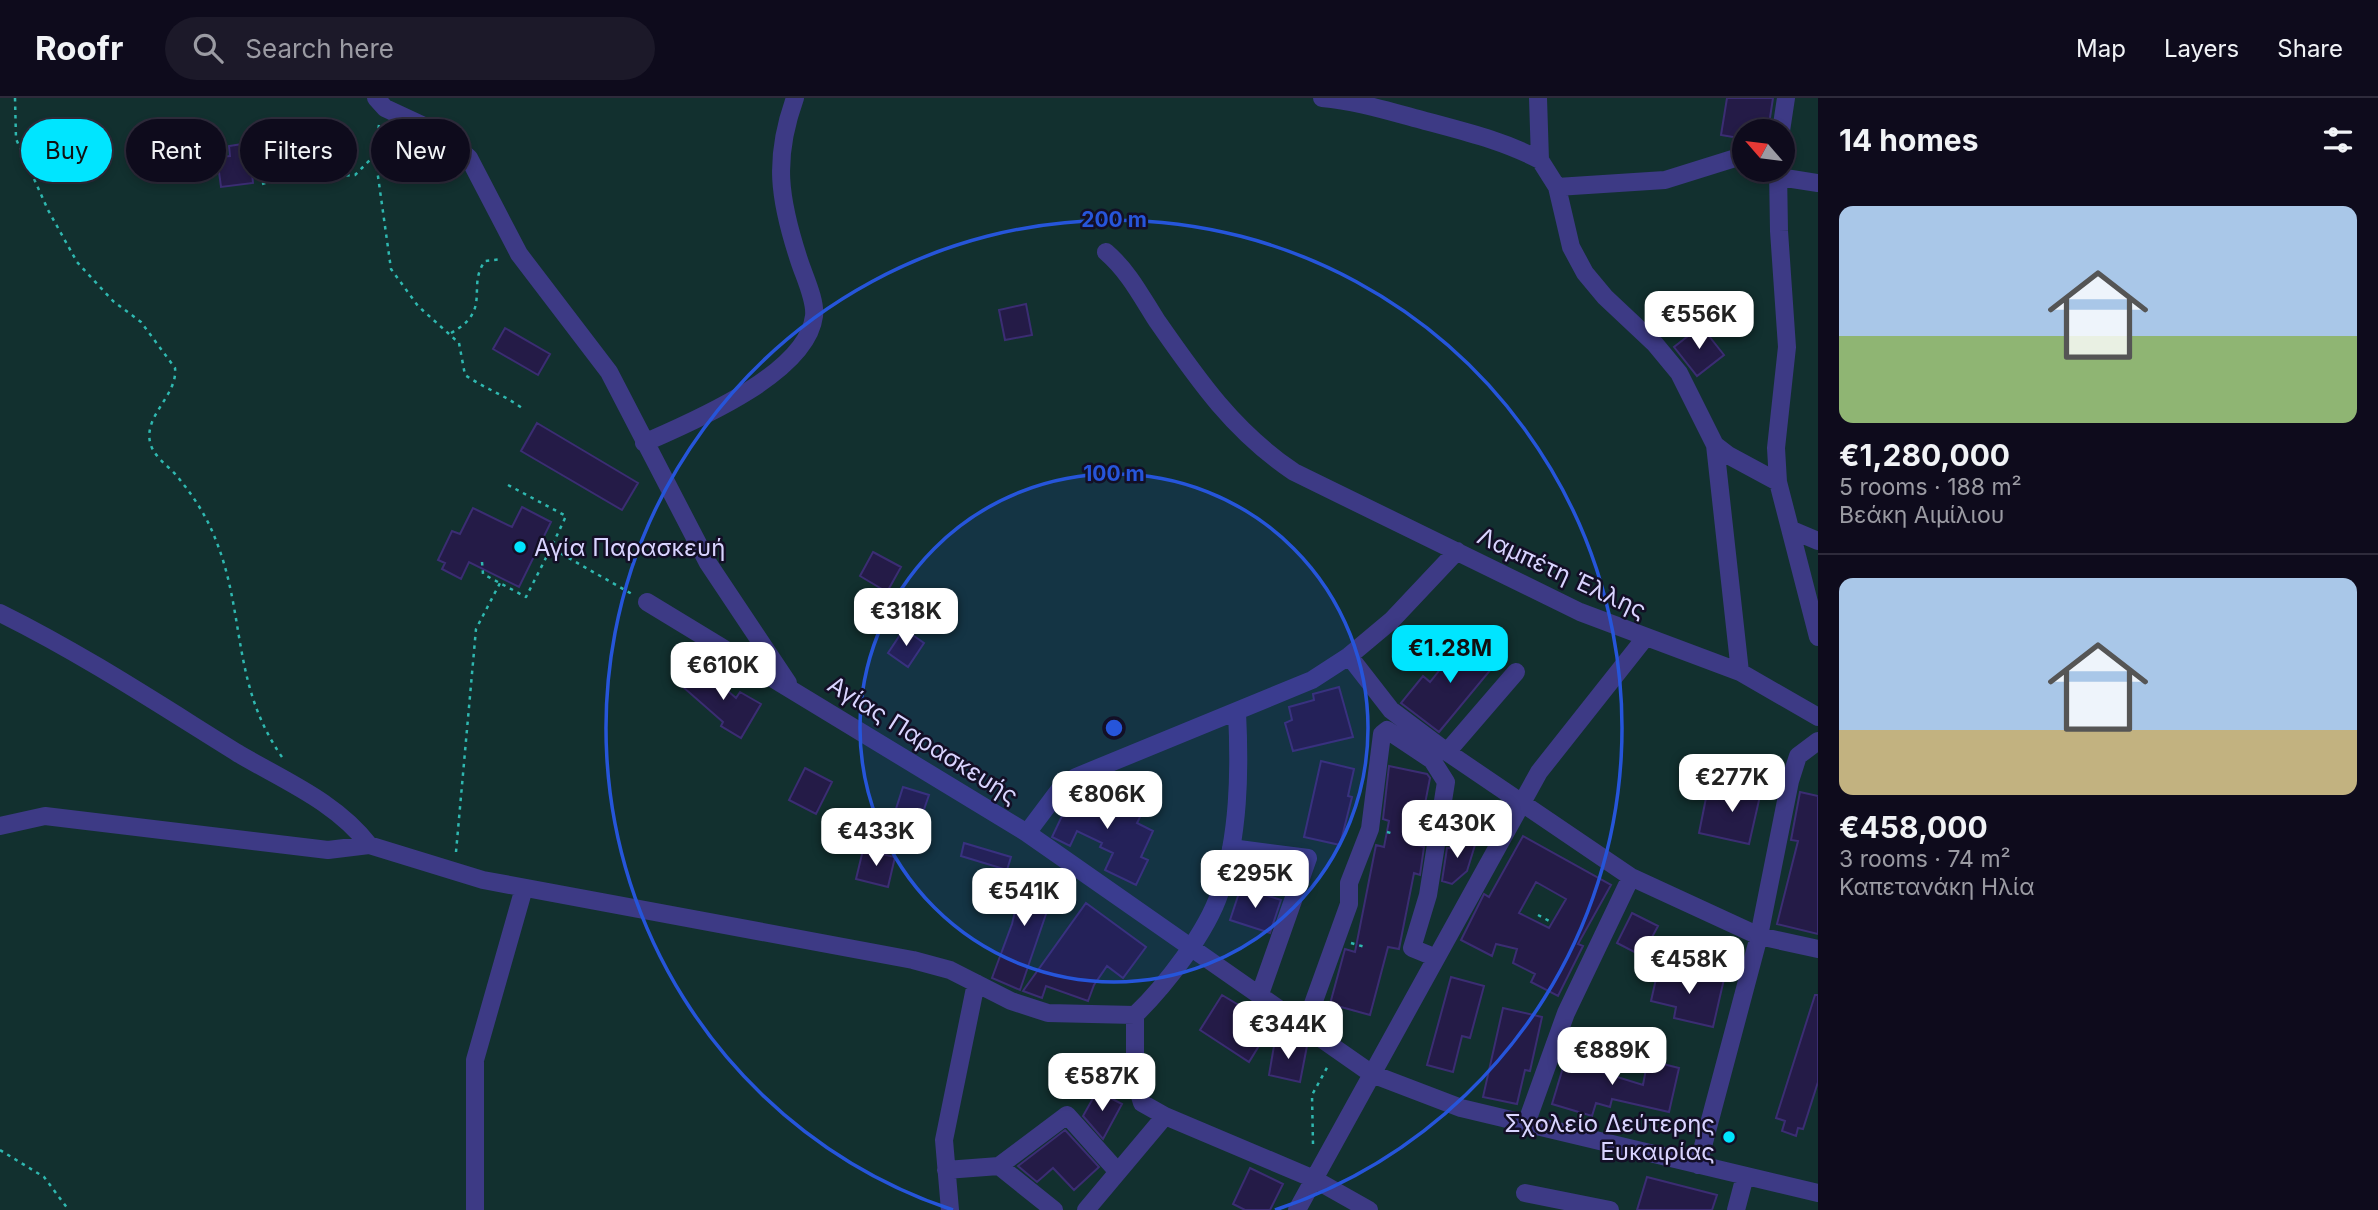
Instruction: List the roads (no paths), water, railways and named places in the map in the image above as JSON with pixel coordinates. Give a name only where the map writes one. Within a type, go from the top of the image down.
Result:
[{"type":"street","points":[[644,443],[686,425],[754,386],[782,368],[797,354],[806,339],[814,315],[784,205],[780,172],[780,148],[795,98]]},
{"type":"street","points":[[1322,98],[1355,101],[1473,133],[1519,149],[1539,160],[1557,187],[1571,247],[1585,273],[1679,373],[1715,445],[1740,672]]},
{"type":"street","points":[[1538,98],[1539,160]]},
{"type":"street","points":[[1783,119],[1786,98]]},
{"type":"street","points":[[381,103],[443,135],[469,158],[519,254],[609,372],[708,563],[789,686]]},
{"type":"street","points":[[1557,187],[1665,180],[1732,159]]},
{"type":"street","points":[[1796,178],[1818,183]]},
{"type":"street","points":[[1778,182],[1787,347],[1776,448],[1778,482],[1818,637]]},
{"type":"street","points":[[1106,253],[1124,268],[1157,320],[1226,416],[1266,454],[1294,472],[1457,551]]},
{"type":"street","points":[[1715,445],[1778,482]]},
{"type":"street","points":[[1792,530],[1818,541]]},
{"type":"street","name":"Λαμπέτη Έλλης","points":[[1027,833],[1045,806],[1076,777],[1311,680],[1349,656],[1392,620],[1457,551],[1550,599],[1645,638],[1740,672],[1818,717]]},
{"type":"street","name":"Αγίας Παρασκευής","points":[[647,602],[1027,833],[1372,1074],[1461,1108],[1818,1193]]},
{"type":"street","points":[[0,613],[131,685],[305,791],[346,818],[369,845]]},
{"type":"street","points":[[1297,1210],[1521,802],[1567,733],[1645,638]]},
{"type":"street","points":[[1349,656],[1391,710],[1447,752],[1632,877],[1759,936],[1818,949]]},
{"type":"street","points":[[1447,752],[1516,672]]},
{"type":"street","points":[[1237,712],[1239,754],[1231,848],[1220,895],[1190,946],[1135,1015],[1135,1080],[1139,1097],[1149,1108],[1165,1116],[1314,1179],[1369,1210]]},
{"type":"street","points":[[1304,1026],[1349,904],[1349,883],[1370,829],[1382,734],[1387,730],[1432,760],[1446,782],[1429,895],[1412,948],[1434,957]]},
{"type":"street","points":[[1698,1166],[1759,936],[1798,756],[1818,741]]},
{"type":"street","points":[[0,826],[45,816],[328,850],[369,845],[455,873],[524,888],[604,900],[751,932],[881,952],[950,970],[1011,1001],[1048,1013],[1135,1015]]},
{"type":"street","points":[[1231,848],[1308,858],[1260,994]]},
{"type":"street","points":[[1525,1124],[1566,1013],[1632,877]]},
{"type":"street","points":[[475,1210],[475,1059],[524,888]]},
{"type":"street","points":[[950,1210],[944,1140],[976,984]]},
{"type":"street","points":[[946,1170],[999,1166],[1066,1115],[1118,1172]]},
{"type":"street","points":[[1086,1210],[1165,1116]]},
{"type":"street","points":[[999,1166],[1054,1210]]},
{"type":"street","points":[[1736,1210],[1745,1176]]},
{"type":"street","points":[[1525,1193],[1610,1210]]},
{"type":"place","name":"Αγία Παρασκευή","points":[[520,547]]},
{"type":"place","name":"Σχολείο Δεύτερης Ευκαιρίας","points":[[1729,1137]]}]
